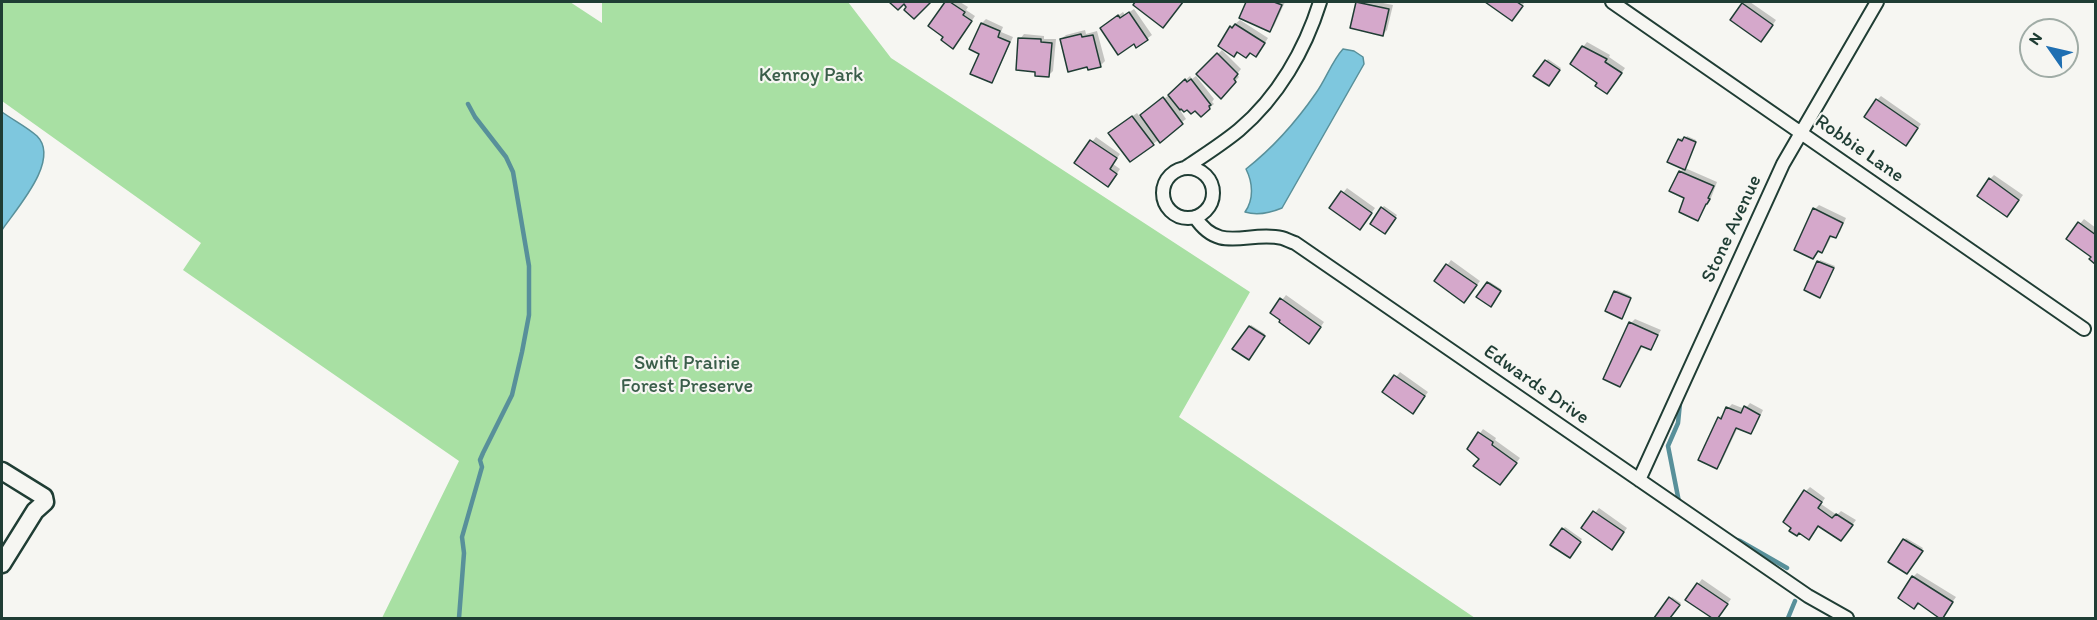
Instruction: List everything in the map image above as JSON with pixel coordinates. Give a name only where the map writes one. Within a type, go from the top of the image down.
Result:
[{"type":"street","points":[[1185,168],[1204,173],[1210,180],[1213,200],[1208,209],[1195,217],[1182,218],[1166,206],[1163,197],[1168,178],[1241,129],[1275,91],[1300,51],[1320,2]]},
{"type":"street","name":"Robbie Lane","points":[[1612,2],[2084,329]]},
{"type":"street","name":"Stone Avenue","points":[[1639,480],[1778,175],[1800,132],[1876,2]]},
{"type":"street","name":"Edwards Drive","points":[[1195,217],[1201,227],[1211,235],[1227,240],[1281,238],[1295,243],[1808,596],[1847,618]]},
{"type":"street","points":[[2,471],[44,496],[45,502],[35,511],[2,564]]},
{"type":"green space","name":"Swift Prairie Forest Preserve","points":[[2,2],[570,2],[602,23],[602,2],[848,2],[891,58],[1250,292],[1179,417],[1475,618],[382,618],[459,461],[183,270],[201,243],[2,101]]},
{"type":"water","points":[[1343,49],[1354,51],[1363,57],[1364,64],[1282,208],[1255,214],[1245,212],[1252,191],[1246,169],[1284,134],[1301,114],[1320,88]]},
{"type":"water","points":[[2,112],[37,136],[43,146],[44,158],[34,184],[2,230]]},
{"type":"building","points":[[889,2],[931,2],[914,19],[904,10],[906,7],[904,4],[898,10]]},
{"type":"building","points":[[945,2],[950,2],[965,12],[963,15],[972,21],[953,49],[941,40],[943,37],[928,26]]},
{"type":"building","points":[[1135,2],[1183,2],[1163,28],[1133,5]]},
{"type":"building","points":[[1246,2],[1274,2],[1282,5],[1270,32],[1239,18]]},
{"type":"building","points":[[1356,2],[1389,9],[1383,36],[1350,28]]},
{"type":"building","points":[[1485,2],[1517,2],[1523,6],[1512,21]]},
{"type":"building","points":[[1742,3],[1773,25],[1761,42],[1730,20]]},
{"type":"building","points":[[1129,12],[1148,40],[1136,48],[1134,44],[1118,55],[1100,28],[1118,15],[1120,18]]},
{"type":"building","points":[[981,23],[1000,31],[998,37],[1010,42],[992,83],[970,74],[979,54],[969,49]]},
{"type":"building","points":[[1235,24],[1265,43],[1256,57],[1250,53],[1246,58],[1237,52],[1234,57],[1218,46],[1230,26],[1232,28]]},
{"type":"building","points":[[1081,34],[1082,37],[1093,35],[1101,67],[1088,70],[1087,67],[1068,72],[1060,39]]},
{"type":"building","points":[[1018,38],[1041,39],[1041,42],[1052,43],[1049,77],[1035,76],[1035,72],[1016,70]]},
{"type":"building","points":[[1582,46],[1607,59],[1605,62],[1622,73],[1607,94],[1595,86],[1597,83],[1570,64]]},
{"type":"building","points":[[1217,53],[1238,74],[1234,79],[1236,82],[1221,99],[1196,74]]},
{"type":"building","points":[[1545,60],[1560,70],[1549,86],[1533,76]]},
{"type":"building","points":[[1185,79],[1187,82],[1191,79],[1211,105],[1201,117],[1195,111],[1191,114],[1187,110],[1184,112],[1180,110],[1168,95]]},
{"type":"building","points":[[1163,97],[1183,124],[1160,143],[1140,115]]},
{"type":"building","points":[[1876,99],[1918,128],[1906,146],[1864,117]]},
{"type":"building","points":[[1132,116],[1154,145],[1130,162],[1108,133]]},
{"type":"building","points":[[1684,137],[1696,142],[1685,170],[1667,162],[1678,139],[1682,141]]},
{"type":"building","points":[[1090,140],[1117,158],[1110,169],[1117,174],[1108,187],[1074,163]]},
{"type":"building","points":[[1679,171],[1714,186],[1698,221],[1679,212],[1684,198],[1669,191]]},
{"type":"building","points":[[1989,178],[2019,200],[2007,217],[1977,196]]},
{"type":"building","points":[[1341,191],[1372,213],[1360,230],[1329,208]]},
{"type":"building","points":[[1381,207],[1396,218],[1385,234],[1370,224]]},
{"type":"building","points":[[1813,208],[1843,223],[1836,238],[1830,236],[1822,253],[1818,251],[1813,259],[1794,250]]},
{"type":"building","points":[[2078,222],[2096,235],[2096,265],[2089,259],[2091,257],[2066,239]]},
{"type":"building","points":[[1817,261],[1834,268],[1820,298],[1804,290]]},
{"type":"building","points":[[1446,264],[1477,285],[1464,303],[1434,281]]},
{"type":"building","points":[[1487,282],[1501,291],[1491,307],[1476,297]]},
{"type":"building","points":[[1614,291],[1631,298],[1622,319],[1605,311]]},
{"type":"building","points":[[1280,298],[1321,327],[1309,344],[1270,313]]},
{"type":"building","points":[[1629,322],[1658,335],[1651,350],[1641,346],[1620,387],[1603,379]]},
{"type":"building","points":[[1249,326],[1265,336],[1249,360],[1232,349]]},
{"type":"building","points":[[1394,375],[1425,396],[1413,414],[1382,392]]},
{"type":"building","points":[[1744,406],[1760,415],[1751,434],[1736,428],[1717,469],[1698,460],[1718,417],[1721,419],[1726,407],[1741,413]]},
{"type":"building","points":[[1478,432],[1517,463],[1500,485],[1473,466],[1479,459],[1467,449]]},
{"type":"building","points":[[1804,490],[1822,502],[1818,508],[1832,518],[1836,514],[1853,525],[1841,541],[1818,526],[1809,540],[1799,533],[1797,536],[1789,531],[1791,528],[1783,522]]},
{"type":"building","points":[[1593,511],[1624,532],[1612,550],[1581,528]]},
{"type":"building","points":[[1562,528],[1581,542],[1570,558],[1550,545]]},
{"type":"building","points":[[1903,539],[1923,551],[1907,574],[1888,562]]},
{"type":"building","points":[[1912,576],[1953,602],[1943,618],[1939,618],[1918,603],[1914,609],[1898,598]]},
{"type":"building","points":[[1697,583],[1728,604],[1718,618],[1712,618],[1685,600]]},
{"type":"building","points":[[1669,597],[1680,605],[1670,618],[1654,618]]},
{"type":"waterway","points":[[459,618],[464,553],[462,537],[482,467],[480,460],[512,395],[529,315],[529,266],[513,172],[506,157],[475,117],[468,104]]},
{"type":"waterway","points":[[1680,403],[1678,423],[1668,446],[1679,502],[1682,504]]},
{"type":"waterway","points":[[1733,539],[1787,568]]},
{"type":"waterway","points":[[1788,618],[1795,601]]},
{"type":"park label","name":"Kenroy Park","points":[[811,76]]}]
